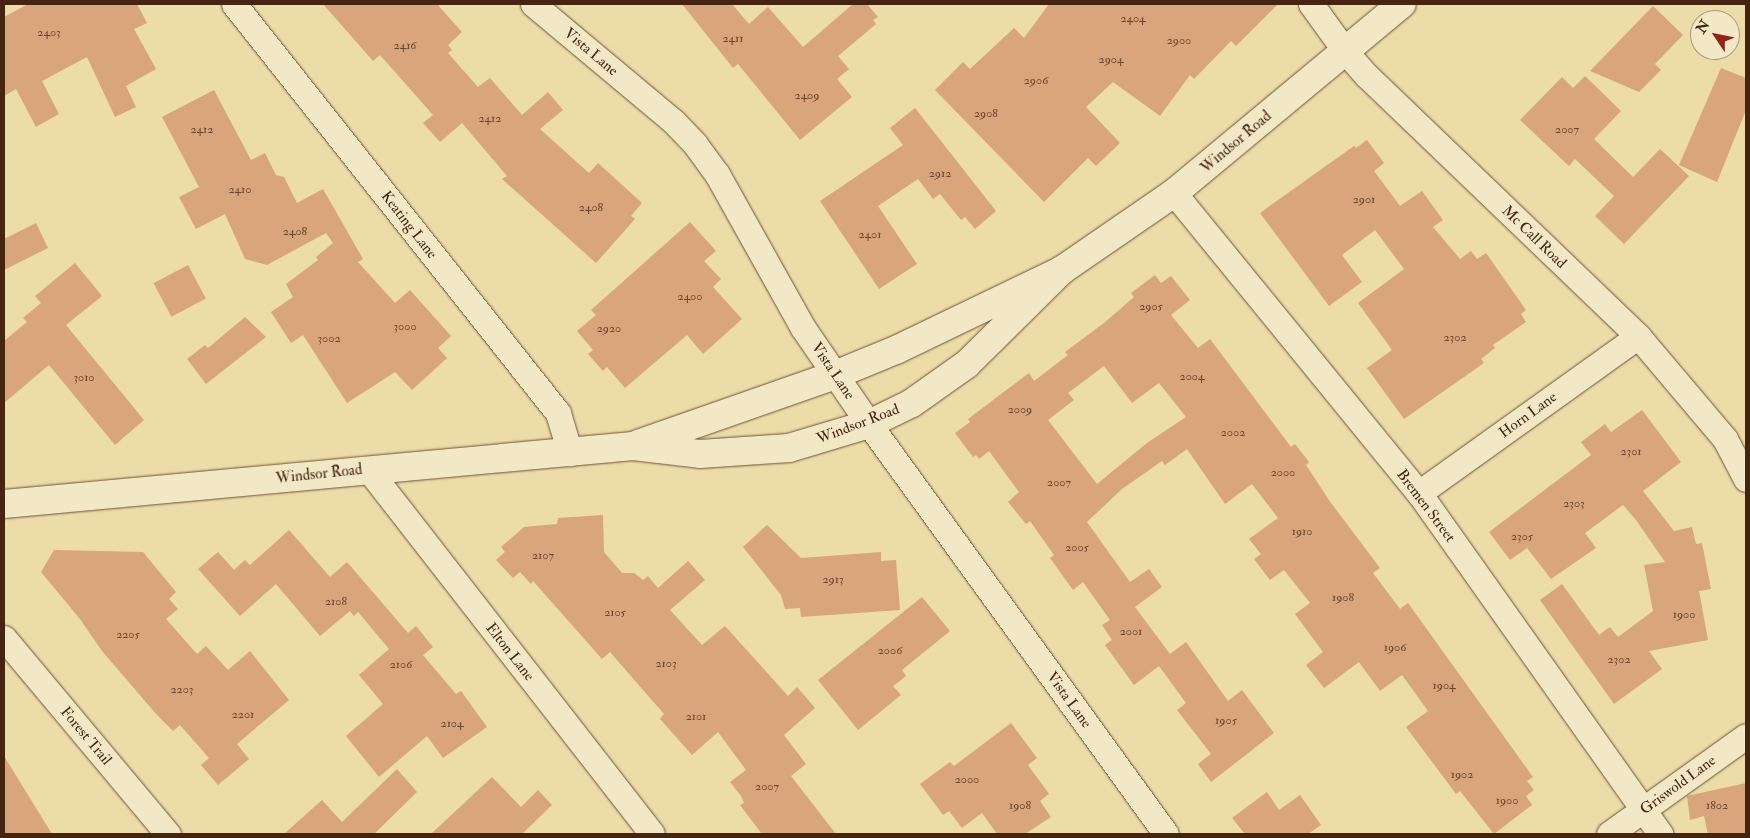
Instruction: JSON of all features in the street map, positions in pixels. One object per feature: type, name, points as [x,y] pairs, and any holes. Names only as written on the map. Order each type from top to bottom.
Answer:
[{"type":"street","name":"Keating Lane","points":[[234,4],[558,413],[570,453]]},
{"type":"street","name":"Vista Lane","points":[[533,4],[674,122],[695,144],[717,174],[803,328],[868,424],[1166,834]]},
{"type":"street","name":"Mc Call Road","points":[[1311,4],[1345,51],[1638,336],[1725,439],[1746,479]]},
{"type":"street","name":"Windsor Road","points":[[634,446],[835,375],[898,349],[1062,270],[1174,193],[1402,4]]},
{"type":"street","name":"Bremen Street","points":[[1174,193],[1418,493],[1660,834]]},
{"type":"street","name":"Windsor Road","points":[[4,504],[634,446],[700,454],[789,448],[868,424],[912,403],[967,364],[1062,270]]},
{"type":"street","name":"Horn Lane","points":[[1418,493],[1638,336]]},
{"type":"street","name":"Elton Lane","points":[[368,469],[652,834]]},
{"type":"street","name":"Forest Trail","points":[[4,638],[168,834]]},
{"type":"street","name":"Griswold Lane","points":[[1609,834],[1746,736]]},
{"type":"building","points":[[28,4],[137,4],[147,23],[134,29],[156,69],[126,86],[136,107],[115,117],[87,57],[42,81],[59,114],[36,127],[16,89],[4,96],[4,17]]},
{"type":"building","points":[[323,4],[437,4],[462,32],[448,45],[452,50],[448,53],[478,87],[490,78],[522,115],[548,92],[563,110],[540,129],[589,173],[598,163],[642,203],[631,216],[635,219],[596,263],[502,179],[507,176],[462,123],[440,142],[423,123],[433,115],[380,55],[373,61]]},
{"type":"building","points":[[682,4],[732,4],[749,24],[768,7],[803,47],[853,4],[867,4],[878,17],[873,20],[876,24],[838,56],[849,69],[837,79],[852,97],[800,140],[738,64],[733,68]]},
{"type":"building","points":[[1049,4],[1278,4],[1236,46],[1231,41],[1194,79],[1190,75],[1160,116],[1113,82],[1086,107],[1120,143],[1096,166],[1088,158],[1044,202],[935,90],[963,62],[970,69],[1014,28],[1024,38]]},
{"type":"building","points":[[1653,6],[1683,35],[1655,64],[1661,70],[1639,92],[1590,71]]},
{"type":"building","points":[[1721,68],[1746,78],[1746,110],[1717,182],[1679,165]]},
{"type":"building","points":[[1585,76],[1621,111],[1594,139],[1633,177],[1660,149],[1689,176],[1624,244],[1595,216],[1614,196],[1575,159],[1569,166],[1520,120],[1562,77],[1573,88]]},
{"type":"building","points":[[214,90],[251,160],[265,153],[276,175],[284,177],[297,203],[323,189],[363,259],[358,262],[395,303],[410,290],[451,336],[438,348],[447,358],[412,390],[395,372],[347,403],[303,335],[291,343],[271,312],[293,297],[286,284],[318,260],[316,257],[333,243],[326,233],[267,265],[245,259],[225,214],[196,229],[179,197],[199,187],[162,117]]},
{"type":"building","points":[[915,108],[996,211],[975,229],[965,217],[961,220],[940,194],[933,199],[918,179],[878,206],[917,264],[879,289],[820,201],[903,145],[890,128]]},
{"type":"building","points":[[1367,140],[1384,163],[1374,171],[1400,206],[1422,191],[1443,220],[1433,227],[1460,259],[1471,251],[1477,259],[1486,253],[1526,310],[1521,314],[1526,322],[1493,345],[1495,348],[1481,359],[1484,363],[1404,419],[1367,368],[1392,350],[1358,303],[1404,269],[1375,230],[1342,255],[1362,282],[1329,306],[1260,213],[1354,146],[1356,148]]},
{"type":"building","points":[[690,222],[716,251],[704,261],[721,279],[713,287],[742,319],[703,354],[687,335],[625,388],[607,367],[603,371],[588,354],[593,350],[577,331],[596,315],[591,310]]},
{"type":"building","points":[[36,223],[48,248],[4,270],[4,239]]},
{"type":"building","points":[[75,263],[102,296],[66,325],[144,420],[115,445],[49,365],[4,403],[4,341],[27,322],[23,318],[41,303],[35,296]]},
{"type":"building","points":[[188,265],[206,299],[171,317],[154,283]]},
{"type":"building","points":[[1155,275],[1161,283],[1171,276],[1190,300],[1171,315],[1198,348],[1210,339],[1291,447],[1295,444],[1309,462],[1306,465],[1331,503],[1380,568],[1373,573],[1400,609],[1408,603],[1533,777],[1527,781],[1534,790],[1526,796],[1532,805],[1494,834],[1460,791],[1456,794],[1406,727],[1428,711],[1402,675],[1380,691],[1359,662],[1324,688],[1306,665],[1323,652],[1295,614],[1310,603],[1284,570],[1270,580],[1254,559],[1261,554],[1249,539],[1278,518],[1252,484],[1225,504],[1187,449],[1165,465],[1162,461],[1122,489],[1087,522],[1130,582],[1149,569],[1162,587],[1135,607],[1170,654],[1186,642],[1228,701],[1242,690],[1274,733],[1211,782],[1198,764],[1211,754],[1177,710],[1186,703],[1159,666],[1134,685],[1105,645],[1112,640],[1102,625],[1110,620],[1083,582],[1073,590],[1050,558],[1054,555],[1030,521],[1026,524],[1008,502],[1019,492],[989,451],[979,459],[976,455],[973,457],[955,433],[970,422],[968,419],[1029,373],[1034,381],[1068,355],[1065,352],[1104,323],[1134,297],[1131,293]],"holes":[[[1104,366],[1132,403],[1159,383],[1186,417],[1147,443],[1097,484],[1048,420],[1074,400],[1068,393]]]},
{"type":"building","points":[[245,317],[266,337],[206,384],[187,359],[205,345],[208,348]]},
{"type":"building","points":[[1642,410],[1681,462],[1643,491],[1674,531],[1692,527],[1696,544],[1702,543],[1711,589],[1699,591],[1708,640],[1649,651],[1662,669],[1614,704],[1540,600],[1562,584],[1599,635],[1610,627],[1618,637],[1653,611],[1644,565],[1665,562],[1636,520],[1623,505],[1585,533],[1596,548],[1551,579],[1527,548],[1510,560],[1489,532],[1591,455],[1581,442],[1605,424],[1611,432]]},
{"type":"building","points":[[603,515],[604,552],[622,573],[634,573],[643,580],[648,576],[658,588],[688,561],[705,580],[670,610],[702,645],[725,626],[788,696],[797,687],[815,708],[784,735],[806,764],[791,776],[836,834],[762,834],[740,805],[744,803],[741,796],[730,782],[746,770],[718,732],[692,755],[660,719],[664,714],[610,652],[602,659],[533,581],[531,584],[520,572],[513,578],[496,560],[505,552],[501,547],[524,527],[557,524],[558,518]]},
{"type":"building","points":[[767,525],[801,558],[881,552],[881,561],[896,560],[900,610],[801,617],[800,608],[785,609],[781,595],[743,547]]},
{"type":"building","points":[[289,530],[330,577],[347,562],[408,633],[416,626],[433,647],[423,655],[456,694],[461,691],[487,727],[443,758],[427,736],[379,777],[346,736],[383,704],[359,675],[389,649],[358,612],[354,616],[350,611],[320,636],[276,584],[240,616],[198,569],[218,552],[234,570],[245,560],[250,565]]},
{"type":"building","points":[[54,550],[143,552],[176,592],[169,599],[178,609],[166,619],[197,654],[206,646],[228,670],[250,651],[289,700],[237,744],[249,759],[218,785],[201,765],[209,758],[180,725],[173,731],[157,715],[102,651],[80,619],[41,572]]},
{"type":"building","points":[[922,597],[950,631],[902,670],[906,676],[893,686],[901,695],[858,730],[818,680]]},
{"type":"building","points":[[1011,723],[1037,758],[1028,765],[1049,794],[1040,801],[1051,817],[1025,834],[997,834],[982,813],[962,828],[949,811],[943,815],[920,784],[950,762],[954,766]]},
{"type":"building","points":[[4,756],[52,834],[4,834]]},
{"type":"building","points":[[397,769],[417,792],[374,834],[284,834],[322,800],[342,822]]},
{"type":"building","points":[[492,777],[521,807],[538,790],[552,805],[522,834],[431,834]]},
{"type":"building","points":[[1746,783],[1746,834],[1708,834],[1704,816],[1690,820],[1687,796]]},
{"type":"building","points":[[1267,792],[1279,810],[1300,795],[1321,825],[1308,834],[1245,834],[1232,818]]}]
